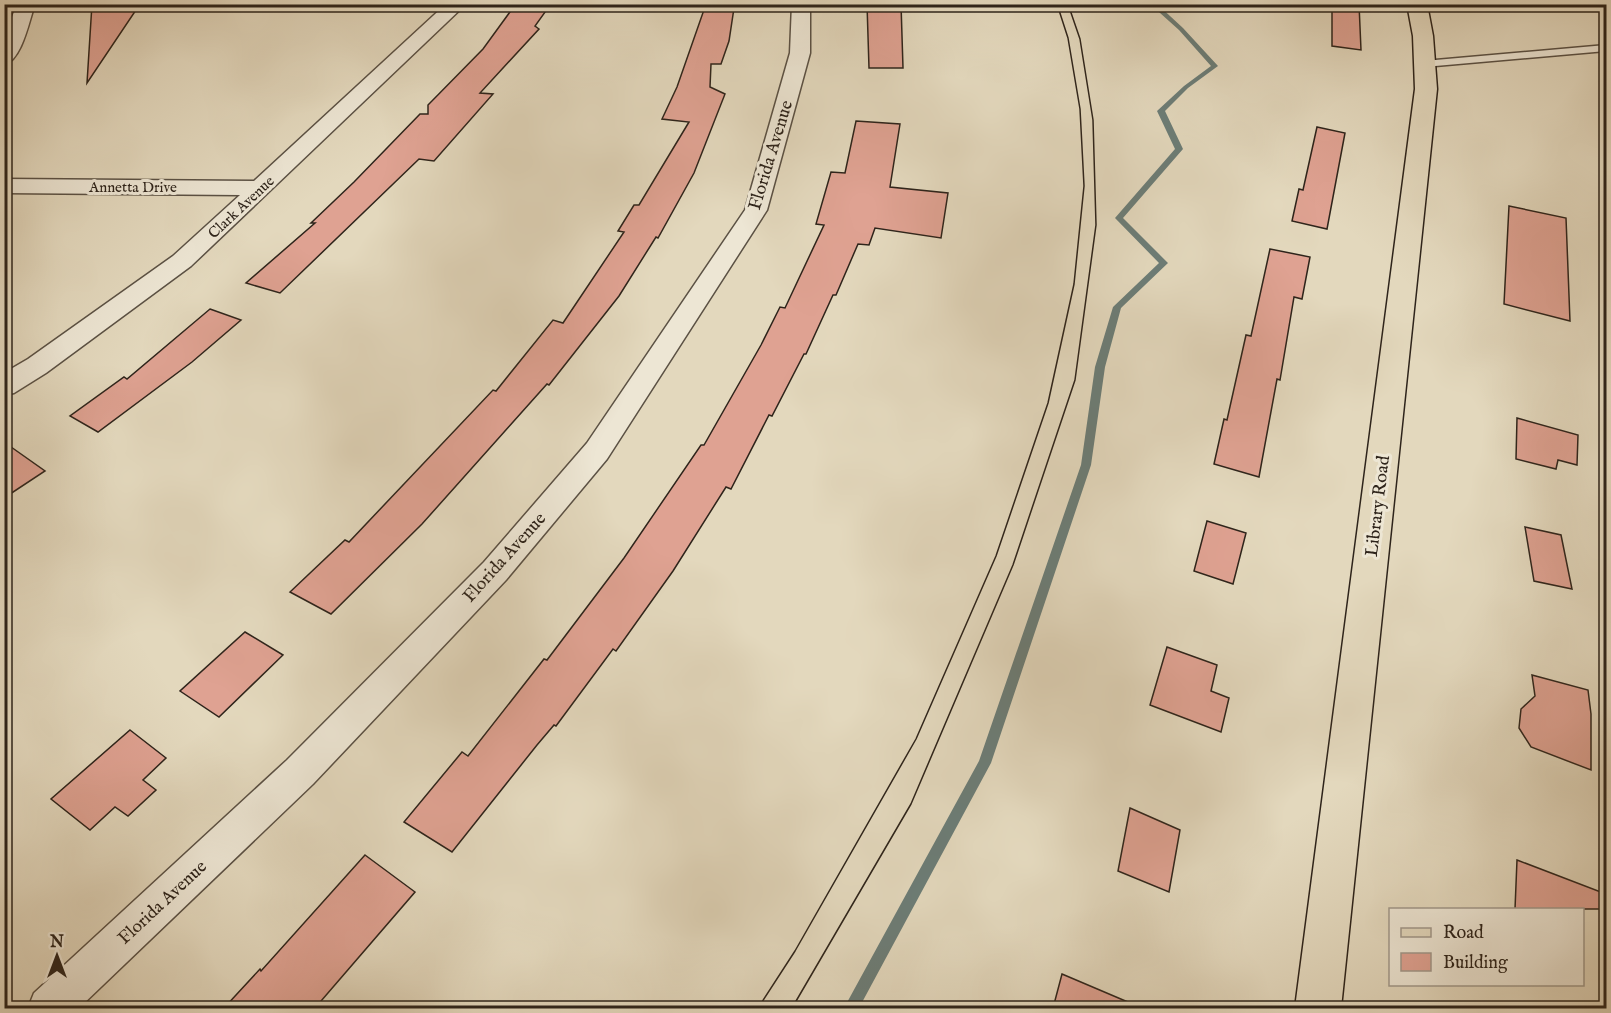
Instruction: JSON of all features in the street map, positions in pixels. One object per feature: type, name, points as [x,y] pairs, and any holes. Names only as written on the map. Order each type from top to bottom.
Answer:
[{"type":"main road","name":"Library Road","points":[[1318,1008],[1426,89],[1417,4]]},
{"type":"street","points":[[4,59],[8,55],[26,4]]},
{"type":"street","name":"Clark Avenue","points":[[4,386],[37,366],[182,261],[457,4]]},
{"type":"street","name":"Florida Avenue","points":[[49,1008],[300,772],[495,571],[597,451],[756,210],[800,53],[801,4]]},
{"type":"street","name":"Annetta Drive","points":[[4,186],[262,188]]},
{"type":"lane","points":[[1425,63],[1606,48]]},
{"type":"building","points":[[92,4],[140,4],[87,83]]},
{"type":"building","points":[[706,4],[714,5],[714,8],[734,8],[729,41],[721,64],[711,64],[710,87],[725,94],[694,173],[658,238],[656,237],[619,296],[549,385],[547,384],[422,524],[331,614],[290,592],[345,540],[349,542],[493,390],[496,391],[553,320],[563,323],[624,232],[618,231],[634,205],[639,205],[689,122],[662,119],[677,87]]},
{"type":"building","points":[[867,4],[901,4],[903,68],[869,68]]},
{"type":"building","points":[[1332,4],[1359,4],[1361,50],[1332,46]]},
{"type":"building","points":[[515,5],[548,8],[535,26],[539,29],[480,93],[493,94],[434,161],[419,159],[280,293],[246,283],[315,223],[311,223],[420,114],[428,114],[428,105],[483,49]]},
{"type":"building","points":[[856,121],[900,124],[890,187],[948,193],[941,238],[875,228],[869,245],[858,244],[836,295],[833,295],[806,354],[772,416],[769,415],[731,489],[726,487],[673,571],[616,651],[613,649],[556,726],[554,725],[537,745],[452,852],[404,822],[462,752],[468,756],[544,659],[547,660],[624,558],[701,445],[704,445],[780,307],[785,308],[824,225],[816,224],[831,172],[845,173]]},
{"type":"building","points":[[1317,127],[1345,133],[1327,229],[1292,221],[1299,189],[1303,190]]},
{"type":"building","points":[[1509,206],[1566,218],[1570,321],[1504,304]]},
{"type":"building","points":[[1270,249],[1310,257],[1302,299],[1294,297],[1280,380],[1277,379],[1259,477],[1214,464],[1224,419],[1227,420],[1246,335],[1251,336]]},
{"type":"building","points":[[210,309],[241,320],[192,362],[98,432],[70,416],[124,377],[127,379]]},
{"type":"building","points":[[1517,418],[1578,435],[1577,465],[1558,460],[1556,469],[1516,459]]},
{"type":"building","points":[[4,442],[45,471],[4,498]]},
{"type":"building","points":[[1207,521],[1246,533],[1233,584],[1194,571]]},
{"type":"building","points":[[1525,527],[1561,535],[1572,589],[1534,581]]},
{"type":"building","points":[[245,632],[283,655],[219,717],[180,691]]},
{"type":"building","points":[[1167,647],[1217,665],[1211,691],[1229,698],[1221,732],[1150,705]]},
{"type":"building","points":[[1532,675],[1588,690],[1591,714],[1591,770],[1531,747],[1519,728],[1521,709],[1535,696]]},
{"type":"building","points":[[130,730],[166,758],[143,780],[156,790],[128,816],[115,807],[90,830],[51,799]]},
{"type":"building","points":[[1130,808],[1180,830],[1169,892],[1118,871]]},
{"type":"building","points":[[365,855],[415,892],[315,1008],[224,1008],[260,969],[261,971]]},
{"type":"building","points":[[1517,860],[1606,894],[1606,909],[1515,908]]},
{"type":"building","points":[[1062,974],[1142,1008],[1053,1008]]},
{"type":"waterway","points":[[851,1008],[985,763],[1086,465],[1100,367],[1117,307],[1164,263],[1119,218],[1179,149],[1161,111],[1186,87],[1215,66],[1181,29],[1153,4]]},
{"type":"tram line","points":[[758,1008],[795,951],[916,739],[996,556],[1048,403],[1074,284],[1084,186],[1080,109],[1068,38],[1057,4]]},
{"type":"tram line","points":[[792,1008],[911,804],[1013,565],[1075,380],[1096,225],[1093,120],[1080,39],[1068,4]]}]
